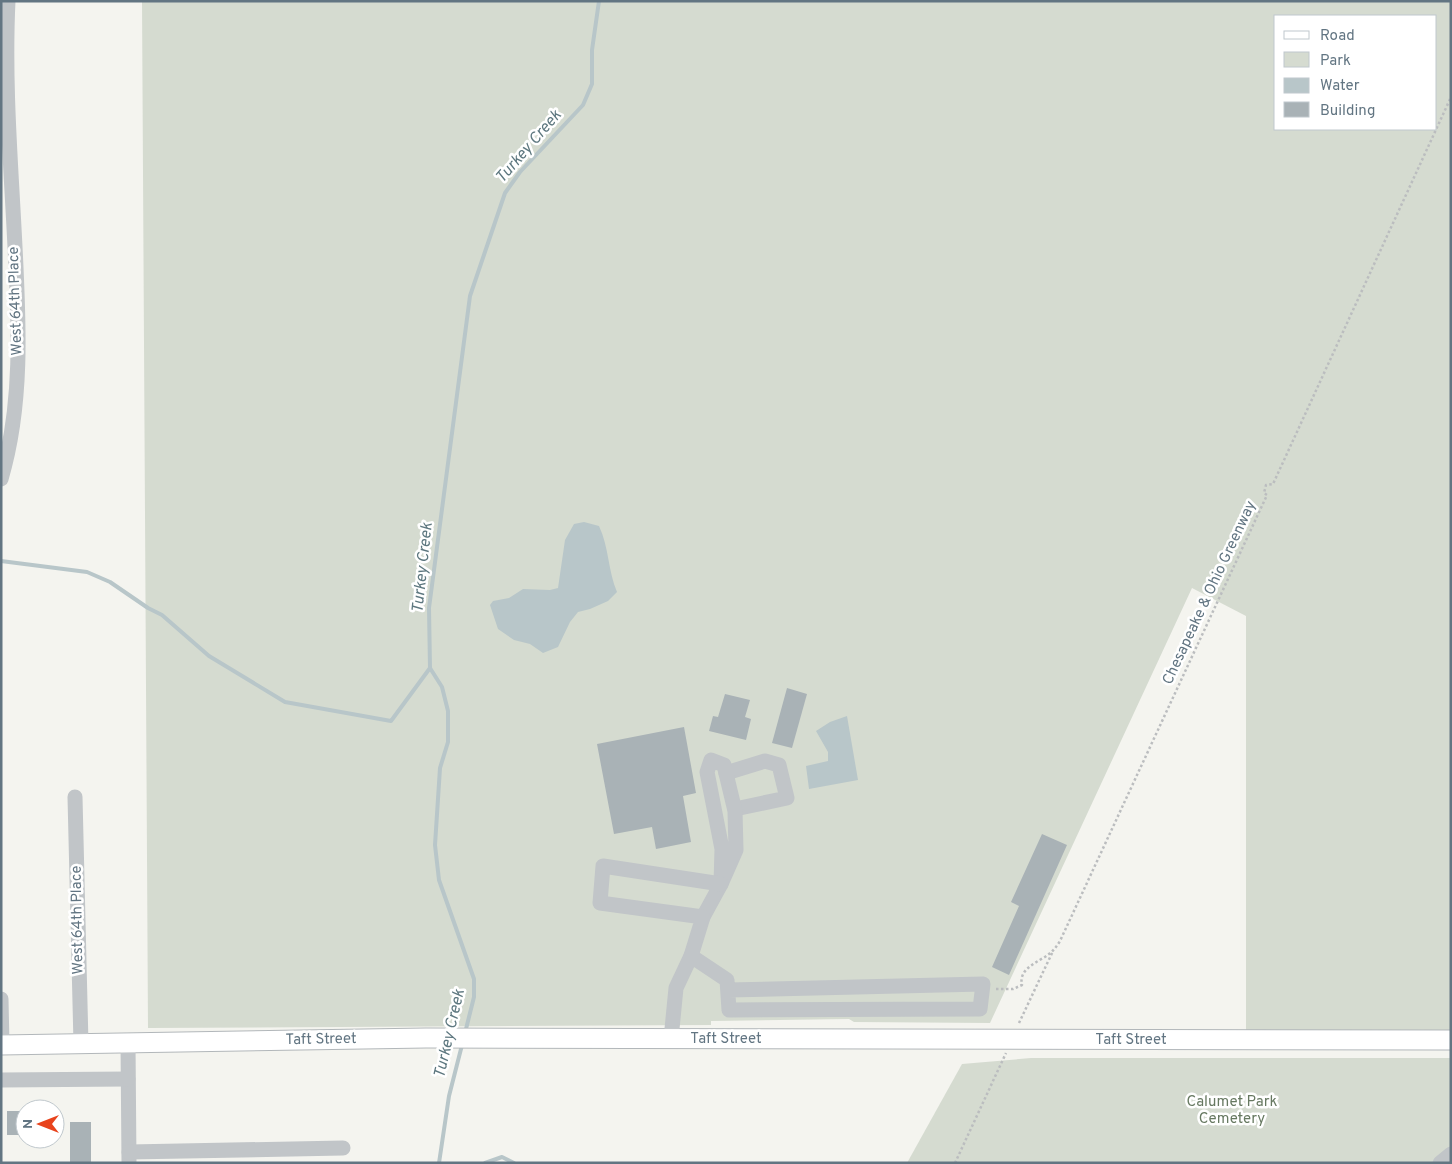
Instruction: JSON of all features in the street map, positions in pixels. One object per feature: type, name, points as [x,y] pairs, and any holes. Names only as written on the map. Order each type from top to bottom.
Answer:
[{"type":"main road","name":"Taft Street","points":[[2,1045],[426,1038],[1451,1040]]},
{"type":"street","name":"West 64th Place","points":[[1,480],[7,420],[18,359],[18,307],[6,150],[8,1]]},
{"type":"street","points":[[671,1039],[676,988],[691,956],[703,917],[721,884],[736,850],[735,809],[724,765],[711,760],[707,772],[722,849],[721,884]]},
{"type":"street","points":[[726,773],[765,761],[779,765],[786,798],[735,809]]},
{"type":"street","name":"West 64th Place","points":[[75,797],[81,1044]]},
{"type":"street","points":[[703,917],[600,903],[603,866],[721,884]]},
{"type":"street","points":[[691,956],[727,980],[729,1010],[980,1009],[983,984],[728,990]]},
{"type":"street","points":[[1,999],[2,1045]]},
{"type":"street","points":[[128,1043],[129,1157],[343,1148]]},
{"type":"street","points":[[1,1080],[128,1078]]},
{"type":"street","points":[[1440,1163],[1451,1154]]},
{"type":"path","name":"Chesapeake & Ohio Greenway","points":[[1437,128],[1451,98]]},
{"type":"path","name":"Chesapeake & Ohio Greenway","points":[[996,989],[1013,989],[1022,985],[1023,973],[1054,950],[1060,941],[1268,495],[1264,493],[1266,485],[1273,484],[1436,130]]},
{"type":"green space","points":[[142,1],[1451,1],[1451,1034],[1246,1035],[1246,616],[1192,588],[990,1023],[854,1022],[849,1019],[711,1021],[711,1025],[148,1028]]},
{"type":"green space","name":"Calumet Park Cemetery","points":[[1031,1058],[1451,1058],[1451,1163],[907,1163],[962,1064]]},
{"type":"water","points":[[584,522],[599,526],[605,542],[617,592],[608,601],[578,612],[570,622],[558,647],[543,653],[530,644],[514,640],[498,629],[490,605],[493,601],[509,598],[523,589],[550,590],[558,588],[565,540],[574,524]]},
{"type":"water","points":[[847,716],[858,780],[809,789],[806,766],[828,761],[828,752],[816,731],[830,722]]},
{"type":"building","points":[[787,688],[807,694],[792,748],[772,743]]},
{"type":"building","points":[[725,694],[750,700],[745,717],[751,719],[746,740],[709,731],[713,716],[718,717]]},
{"type":"building","points":[[684,727],[696,793],[683,796],[691,842],[656,849],[652,827],[614,834],[597,744]]},
{"type":"building","points":[[1042,834],[1067,845],[1009,975],[992,967],[1019,906],[1011,902]]},
{"type":"building","points":[[7,1111],[15,1111],[15,1135],[7,1135]]},
{"type":"building","points":[[70,1122],[91,1122],[91,1163],[70,1163]]},
{"type":"waterway","name":"Turkey Creek","points":[[465,1033],[474,997],[474,979],[439,880],[435,845],[440,768],[448,742],[448,711],[442,687],[430,668],[429,608],[470,296],[505,193],[520,172],[583,105],[592,84],[592,50],[599,1]]},
{"type":"waterway","points":[[1,561],[87,572],[110,582],[148,608],[162,615],[209,656],[285,702],[391,721],[430,668]]},
{"type":"waterway","name":"Turkey Creek","points":[[439,1163],[449,1096],[462,1045]]},
{"type":"waterway","name":"Turkey Creek","points":[[485,1163],[502,1157],[514,1163]]}]
